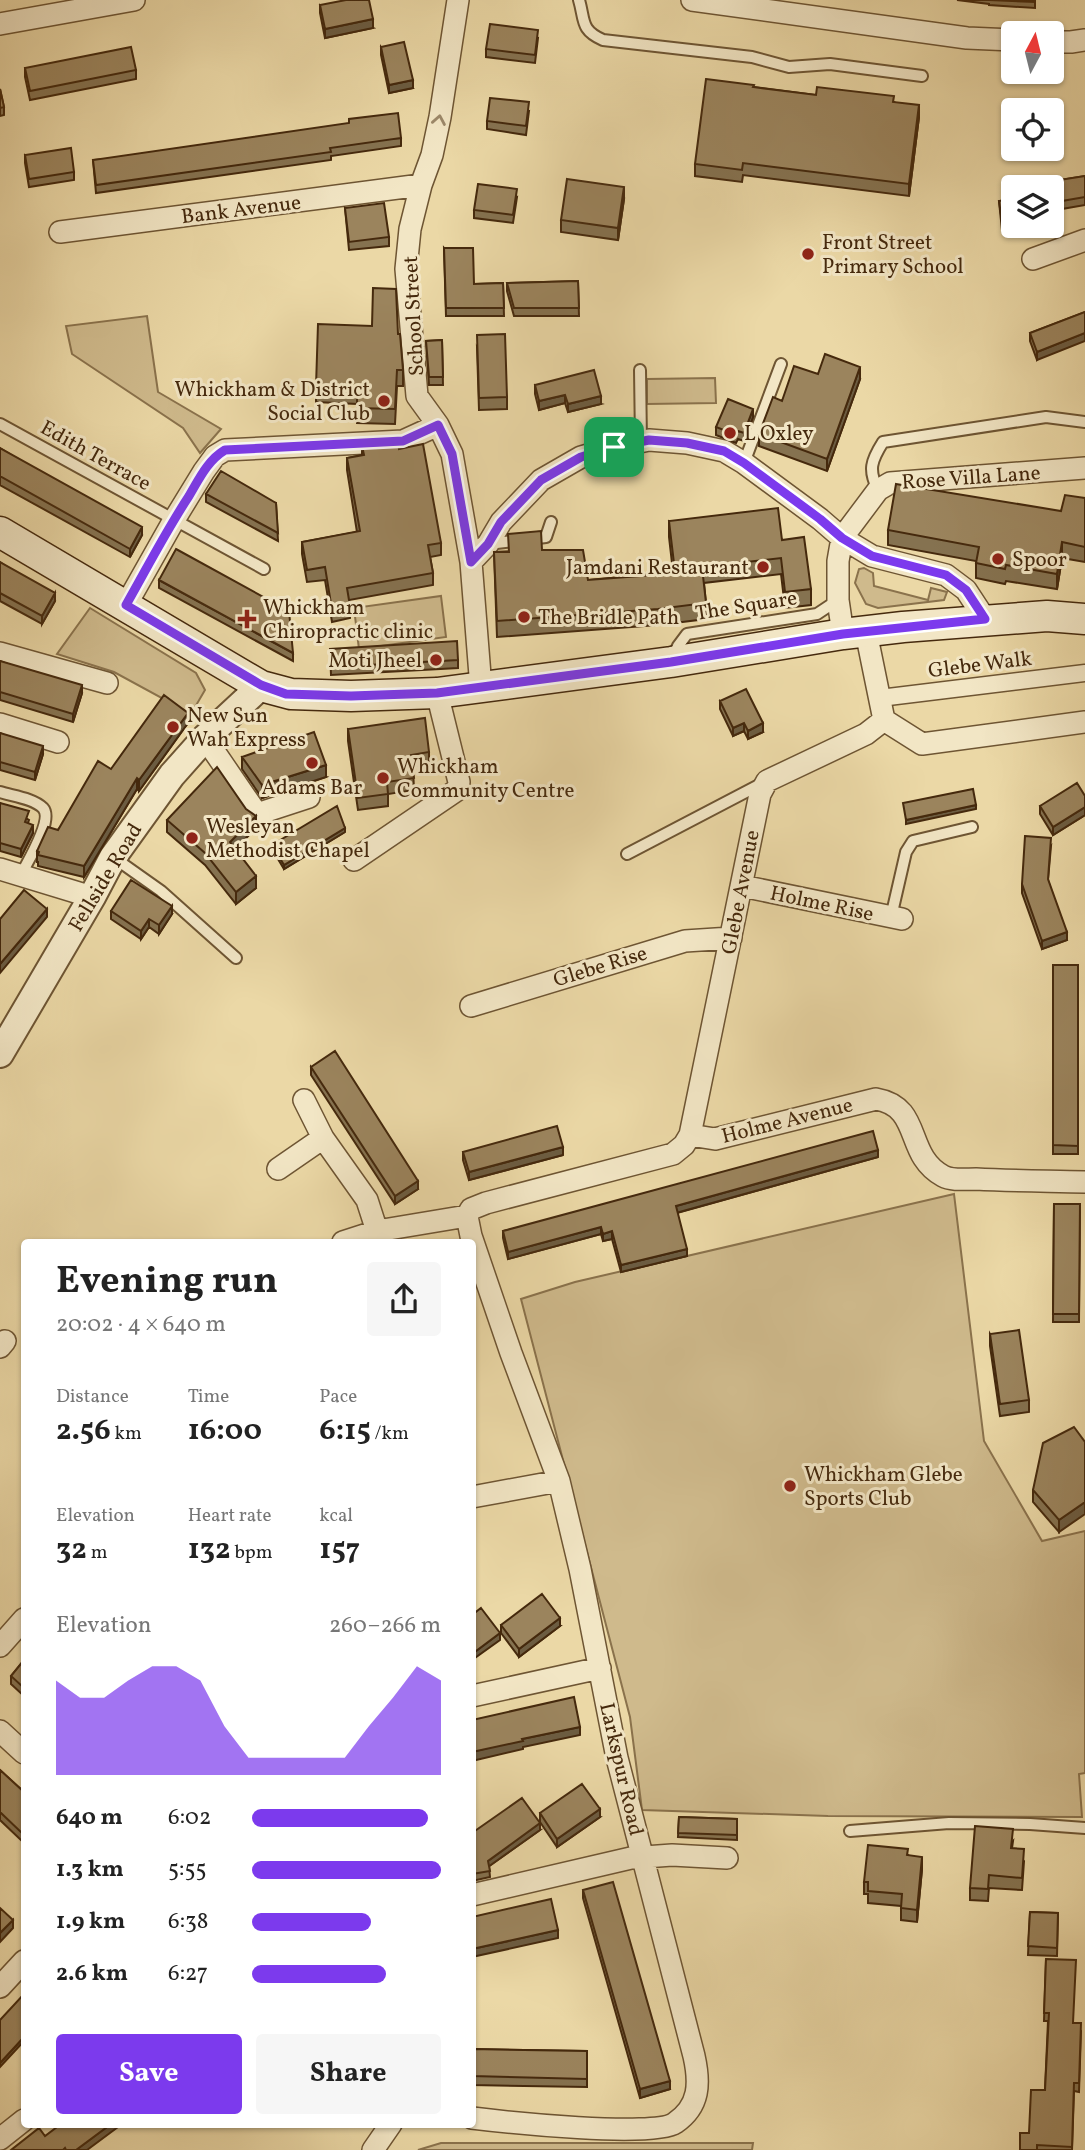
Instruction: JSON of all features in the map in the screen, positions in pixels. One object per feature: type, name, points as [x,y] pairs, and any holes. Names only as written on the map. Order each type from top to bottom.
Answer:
[{"type":"main road","points":[[0,532],[261,685],[286,694],[351,696],[437,693],[671,662],[855,633],[985,619],[1047,616],[1085,620]]},
{"type":"street","points":[[0,24],[134,0]]},
{"type":"street","name":"School Street","points":[[458,0],[440,117],[432,156],[421,185],[410,229],[406,269],[417,396],[438,425],[452,454],[471,562],[481,688]]},
{"type":"street","points":[[692,0],[967,38],[1001,39]]},
{"type":"street","points":[[1064,41],[1085,40]]},
{"type":"street","name":"Bank Avenue","points":[[60,232],[421,185]]},
{"type":"street","points":[[1033,259],[1085,240]]},
{"type":"street","points":[[126,605],[174,520],[215,456],[225,450],[403,441],[438,425]]},
{"type":"street","points":[[471,562],[488,544],[501,522],[541,480],[581,457],[649,440],[687,443],[724,451],[744,463],[842,538],[872,556],[946,575],[966,590],[985,619]]},
{"type":"street","name":"Rose Villa Lane","points":[[842,538],[878,490],[890,483],[1085,468]]},
{"type":"street","points":[[842,538],[838,561],[838,600],[855,633],[880,698],[884,720],[922,744],[1085,722]]},
{"type":"street","points":[[0,653],[107,683]]},
{"type":"street","name":"Glebe Walk","points":[[880,698],[1085,673]]},
{"type":"street","name":"Fellside Road","points":[[0,1054],[113,857],[172,775],[205,738],[261,685]]},
{"type":"street","points":[[354,860],[457,790],[459,782],[437,693]]},
{"type":"street","points":[[767,781],[866,734],[884,720]]},
{"type":"street","points":[[0,724],[58,742]]},
{"type":"street","points":[[205,738],[257,814],[309,797]]},
{"type":"street","name":"Glebe Avenue","points":[[690,1135],[760,794],[767,781]]},
{"type":"street","points":[[0,869],[92,897]]},
{"type":"street","name":"Holme Rise","points":[[742,886],[897,918]]},
{"type":"street","name":"Glebe Rise","points":[[471,1006],[685,941],[731,938]]},
{"type":"street","name":"Holme Avenue","points":[[352,1239],[377,1231],[467,1216],[471,1209],[486,1203],[673,1154],[684,1145],[690,1135],[715,1139],[876,1099],[889,1101],[899,1107],[908,1121],[918,1152],[927,1165],[946,1178],[1085,1182]]},
{"type":"street","points":[[304,1100],[323,1138],[367,1200],[377,1231]]},
{"type":"street","points":[[278,1169],[323,1138]]},
{"type":"street","name":"Larkspur Road","points":[[467,1216],[472,1239]]},
{"type":"street","name":"Larkspur Road","points":[[476,1250],[559,1481],[580,1569],[617,1758],[698,2073],[699,2087],[694,2101],[673,2125],[647,2130],[476,2118]]},
{"type":"street","points":[[476,1496],[559,1481]]},
{"type":"street","points":[[0,1646],[21,1622]]},
{"type":"street","points":[[476,1695],[600,1668]]},
{"type":"street","points":[[0,1731],[21,1750]]},
{"type":"street","points":[[476,1894],[642,1857],[672,1855],[727,1858]]},
{"type":"street","points":[[0,1987],[21,1964]]},
{"type":"street","points":[[0,2138],[21,2122]]},
{"type":"street","points":[[373,2150],[388,2128]]},
{"type":"lane","points":[[579,0],[586,28],[603,40],[752,57],[789,67],[830,64],[922,76]]},
{"type":"lane","points":[[744,463],[781,364]]},
{"type":"lane","points":[[640,370],[641,442]]},
{"type":"lane","points":[[878,490],[871,476],[873,457],[883,442],[1046,417],[1085,422]]},
{"type":"lane","name":"Edith Terrace","points":[[0,424],[264,569]]},
{"type":"lane","points":[[488,544],[546,537],[551,522]]},
{"type":"lane","name":"The Square","points":[[671,662],[687,634],[817,614],[838,600]]},
{"type":"lane","points":[[628,855],[767,781]]},
{"type":"lane","points":[[0,792],[33,802],[43,808],[47,815],[21,875]]},
{"type":"lane","points":[[897,918],[906,852],[913,841],[972,827]]},
{"type":"lane","points":[[113,857],[161,891],[236,958]]},
{"type":"lane","points":[[850,1832],[949,1823],[1085,1828]]},
{"type":"shaded area","points":[[147,316],[158,392],[221,429],[200,453],[183,428],[72,354],[66,326]]},
{"type":"shaded area","points":[[715,378],[716,403],[647,404],[647,379]]},
{"type":"shaded area","points":[[864,568],[873,573],[874,586],[928,600],[931,588],[947,592],[944,600],[878,608],[866,604],[855,583],[859,569]]},
{"type":"shaded area","points":[[441,596],[446,637],[359,649],[354,608]]},
{"type":"shaded area","points":[[90,608],[196,673],[205,690],[191,714],[114,672],[57,654]]},
{"type":"shaded area","name":"Whickham Glebe Sports Club","points":[[954,1194],[984,1441],[1042,1541],[1085,1531],[1085,1773],[1079,1774],[1082,1817],[828,1816],[642,1810],[630,1717],[521,1299],[575,1282]]},
{"type":"shaded area","points":[[441,2143],[753,2143],[752,2150],[418,2150]]},
{"type":"building","points":[[346,0],[369,0],[373,19],[325,29],[320,5]]},
{"type":"building","points":[[989,0],[1035,0],[1035,2]]},
{"type":"building","points":[[490,24],[538,30],[535,55],[486,49]]},
{"type":"building","points":[[404,42],[413,80],[389,85],[381,47]]},
{"type":"building","points":[[131,47],[136,70],[30,91],[25,68]]},
{"type":"building","points":[[706,79],[816,95],[817,87],[894,96],[893,102],[919,105],[909,184],[743,163],[742,170],[695,164]]},
{"type":"building","points":[[0,89],[4,107],[0,108]]},
{"type":"building","points":[[490,98],[529,102],[526,126],[487,121]]},
{"type":"building","points":[[398,113],[401,138],[330,148],[331,152],[96,185],[93,160],[349,123],[349,119]]},
{"type":"building","points":[[71,148],[74,172],[29,179],[25,155]]},
{"type":"building","points":[[1085,176],[1085,197],[1064,201],[1064,179]]},
{"type":"building","points":[[567,179],[624,187],[618,228],[561,220]]},
{"type":"building","points":[[478,184],[517,189],[513,215],[474,210]]},
{"type":"building","points":[[384,203],[389,237],[349,242],[345,208]]},
{"type":"building","points":[[444,248],[473,248],[474,284],[503,283],[504,308],[446,308]]},
{"type":"building","points":[[578,281],[579,308],[514,308],[507,283]]},
{"type":"building","points":[[373,288],[396,289],[403,370],[397,370],[395,409],[357,408],[357,388],[316,386],[318,324],[372,326]]},
{"type":"building","points":[[1085,312],[1085,333],[1037,352],[1030,333]]},
{"type":"building","points":[[505,334],[507,397],[479,398],[477,335]]},
{"type":"building","points":[[442,340],[443,377],[429,377],[426,341]]},
{"type":"building","points":[[825,354],[860,367],[827,459],[759,434],[773,397],[782,401],[794,366],[818,374]]},
{"type":"building","points":[[594,370],[601,396],[568,404],[565,395],[539,401],[535,385]]},
{"type":"building","points":[[728,399],[753,409],[744,433],[738,431],[736,435],[716,427]]},
{"type":"building","points":[[398,442],[399,449],[423,444],[441,543],[428,545],[433,573],[347,588],[350,606],[332,610],[325,567],[307,570],[302,542],[360,531],[347,458],[364,455],[362,446]]},
{"type":"building","points":[[0,448],[142,527],[130,549],[0,476]]},
{"type":"building","points":[[221,471],[276,503],[278,533],[206,494]]},
{"type":"building","points":[[896,484],[1061,511],[1065,495],[1085,498],[1085,547],[1062,542],[1057,574],[976,563],[979,547],[888,530]]},
{"type":"building","points":[[778,508],[782,540],[804,537],[811,589],[785,592],[781,558],[702,567],[706,603],[497,621],[494,552],[509,552],[508,534],[541,531],[542,550],[583,550],[588,580],[654,575],[675,572],[669,521]]},
{"type":"building","points":[[176,549],[289,611],[293,653],[159,580]]},
{"type":"building","points":[[0,562],[55,593],[42,616],[0,593]]},
{"type":"building","points":[[457,641],[458,660],[331,667],[330,649]]},
{"type":"building","points":[[0,661],[82,685],[73,714],[0,692]]},
{"type":"building","points":[[746,689],[763,723],[748,731],[744,723],[733,728],[720,701]]},
{"type":"building","points":[[164,695],[188,713],[139,780],[137,778],[84,866],[38,855],[37,851],[48,827],[58,830],[98,761],[111,769]]},
{"type":"building","name":"Whickham Community Centre","points":[[425,718],[429,752],[411,755],[414,778],[387,782],[388,794],[358,798],[348,729]]},
{"type":"building","points":[[314,732],[326,765],[262,785],[242,757]]},
{"type":"building","points":[[0,733],[43,746],[35,772],[0,762]]},
{"type":"building","points":[[217,767],[246,809],[256,816],[230,842],[256,876],[236,892],[205,853],[167,820]]},
{"type":"building","points":[[1077,783],[1085,796],[1085,807],[1053,827],[1040,806]]},
{"type":"building","points":[[973,789],[976,805],[906,820],[903,803]]},
{"type":"building","points":[[0,803],[29,811],[25,822],[33,825],[21,849],[0,843]]},
{"type":"building","points":[[337,806],[345,828],[284,865],[272,845]]},
{"type":"building","points":[[1025,836],[1051,838],[1048,879],[1067,932],[1042,941],[1022,884]]},
{"type":"building","points":[[131,880],[172,906],[159,925],[149,919],[141,931],[111,911]]},
{"type":"building","points":[[24,890],[47,909],[0,964],[0,919]]},
{"type":"building","points":[[1053,965],[1078,965],[1078,1146],[1053,1145]]},
{"type":"building","points":[[335,1051],[418,1181],[395,1196],[311,1067]]},
{"type":"building","points":[[557,1126],[563,1147],[469,1172],[463,1152]]},
{"type":"building","points":[[873,1131],[878,1150],[676,1206],[687,1249],[621,1265],[612,1231],[603,1234],[601,1227],[508,1252],[503,1231]]},
{"type":"building","points":[[1054,1204],[1080,1204],[1079,1314],[1053,1314]]},
{"type":"building","points":[[1019,1330],[1029,1400],[1000,1404],[990,1334]]},
{"type":"building","points":[[1074,1427],[1085,1442],[1085,1502],[1059,1520],[1033,1490],[1043,1443]]},
{"type":"building","points":[[542,1594],[560,1618],[519,1649],[501,1625]]},
{"type":"building","points":[[481,1608],[500,1633],[476,1651],[476,1612]]},
{"type":"building","points":[[21,1664],[21,1685],[11,1676]]},
{"type":"building","points":[[574,1697],[580,1727],[476,1751],[476,1719]]},
{"type":"building","points":[[0,1770],[21,1789],[21,1832],[0,1812]]},
{"type":"building","points":[[582,1784],[600,1809],[557,1839],[540,1813]]},
{"type":"building","points":[[522,1798],[540,1823],[488,1861],[490,1871],[476,1873],[476,1830]]},
{"type":"building","points":[[679,1817],[737,1819],[737,1835],[678,1833]]},
{"type":"building","points":[[975,1826],[1013,1829],[1011,1848],[1024,1849],[1022,1878],[989,1875],[988,1889],[970,1888]]},
{"type":"building","points":[[868,1845],[908,1849],[907,1855],[922,1857],[917,1910],[901,1908],[902,1894],[868,1891],[868,1882],[864,1882]]},
{"type":"building","points":[[613,1882],[670,2081],[640,2089],[583,1890]]},
{"type":"building","points":[[551,1899],[558,1930],[476,1948],[476,1916]]},
{"type":"building","points":[[0,1908],[13,1920],[0,1933]]},
{"type":"building","points":[[1030,1912],[1058,1913],[1057,1948],[1028,1946]]},
{"type":"building","points":[[1046,1959],[1076,1960],[1073,2023],[1081,2023],[1079,2083],[1074,2083],[1072,2147],[1037,2145],[1037,2150],[1020,2150],[1020,2133],[1029,2133],[1031,2090],[1045,2090],[1049,2013],[1044,2013]]},
{"type":"building","points":[[21,1997],[21,2040],[0,2063],[0,2020]]},
{"type":"building","points":[[476,2049],[587,2051],[587,2079],[476,2076]]},
{"type":"building","points":[[39,2128],[45,2136],[56,2128],[106,2128],[76,2150],[11,2150]]},
{"type":"place","name":"Front Street Primary School","points":[[808,254]]},
{"type":"place","name":"Whickham & District Social Club","points":[[384,401]]},
{"type":"place","name":"L Oxley","points":[[730,433]]},
{"type":"place","name":"Spoor","points":[[998,559]]},
{"type":"place","name":"Jamdani Restaurant","points":[[763,567]]},
{"type":"place","name":"The Bridle Path","points":[[524,617]]},
{"type":"place","name":"Whickham Chiropractic clinic","points":[[247,619]]},
{"type":"place","name":"Moti Jheel","points":[[436,660]]},
{"type":"place","name":"New Sun Wah Express","points":[[173,727]]},
{"type":"place","name":"Adams Bar","points":[[312,763]]},
{"type":"place","name":"Whickham Community Centre","points":[[383,778]]},
{"type":"place","name":"Wesleyan Methodist Chapel","points":[[192,838]]},
{"type":"place","name":"Whickham Glebe Sports Club","points":[[790,1486]]},
{"type":"route","points":[[438,425],[452,454],[471,562],[488,544],[501,522],[541,480],[581,457],[614,447],[649,440],[687,443],[724,451],[820,519],[842,538],[872,556],[946,575],[966,590],[985,619],[843,634],[671,662],[437,693],[351,696],[286,694],[261,685],[126,605],[204,471],[215,456],[225,450],[403,441],[438,425]]}]
